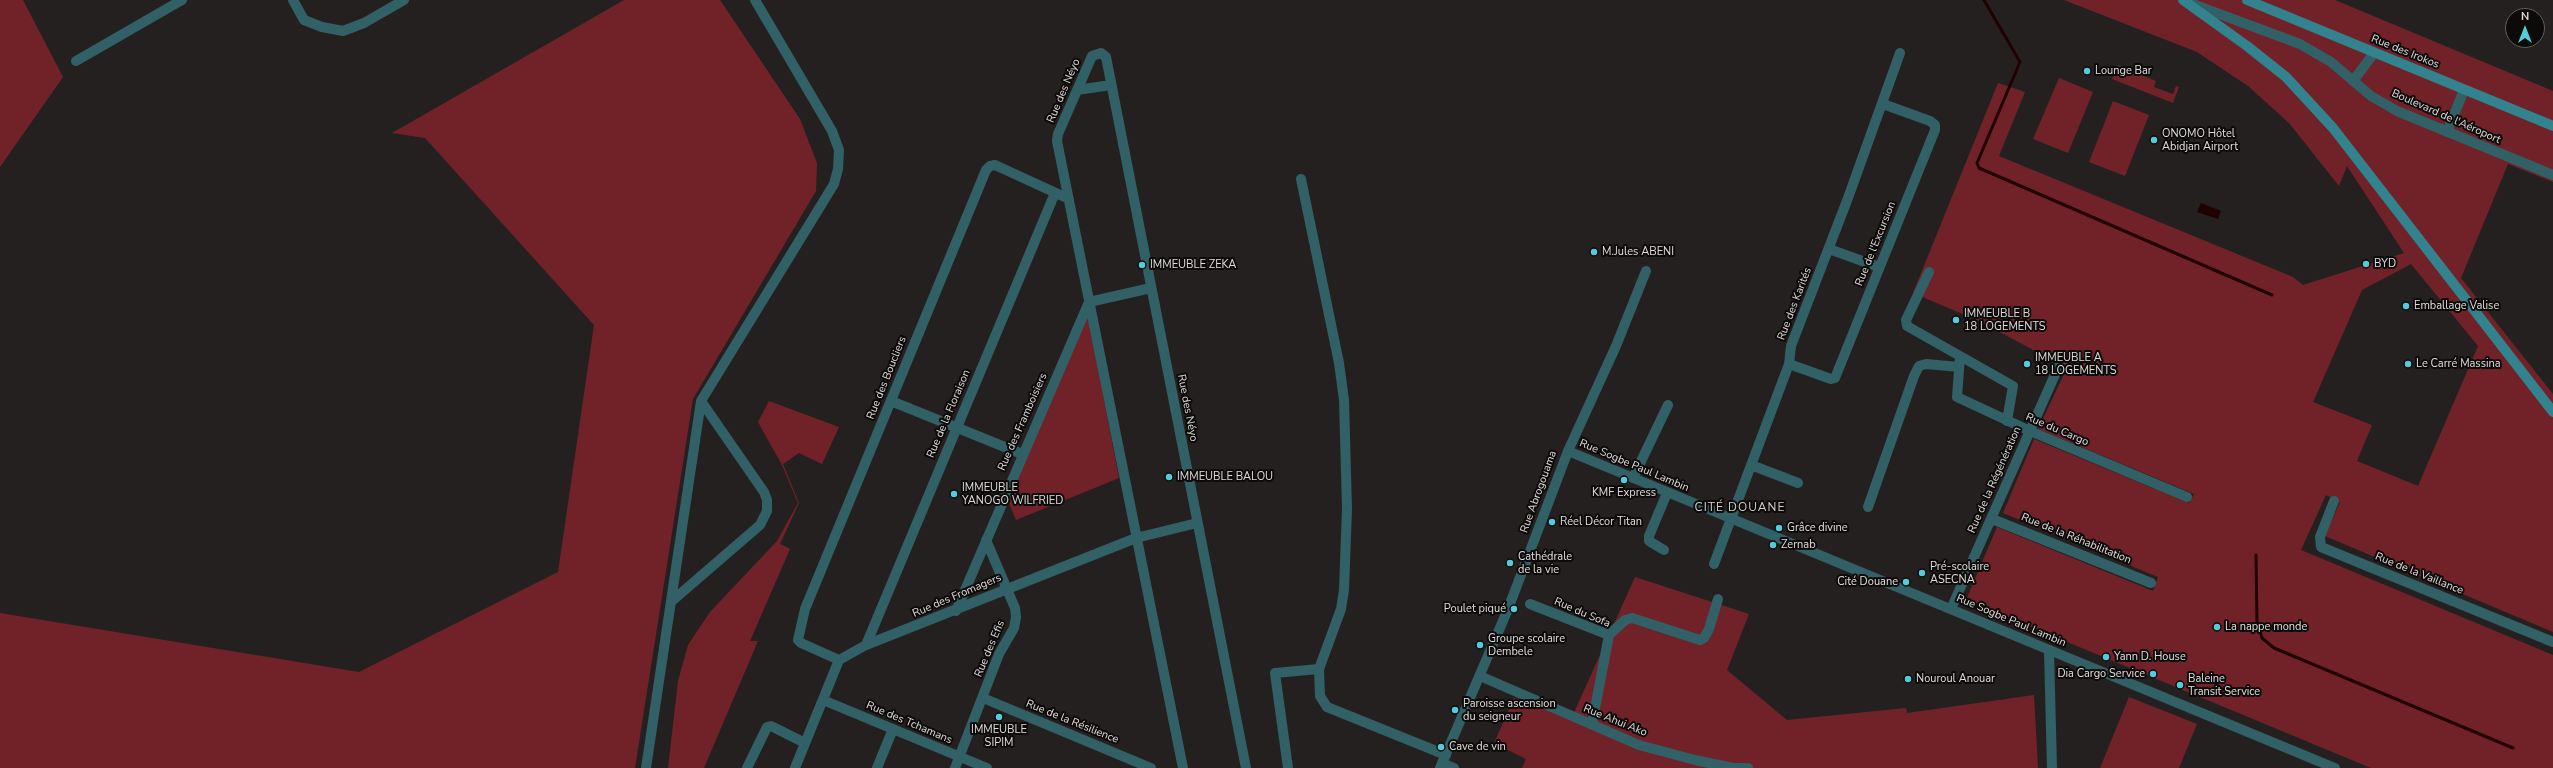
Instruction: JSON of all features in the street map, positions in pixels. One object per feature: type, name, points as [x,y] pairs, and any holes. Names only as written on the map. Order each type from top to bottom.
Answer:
[{"type":"main road","points":[[2183,0],[2286,77],[2333,128],[2553,412]]},
{"type":"main road","name":"Rue des Irokos","points":[[2248,0],[2553,126]]},
{"type":"street","points":[[76,61],[182,0]]},
{"type":"street","points":[[293,0],[304,20],[322,27],[343,31],[364,23],[404,0]]},
{"type":"street","points":[[646,768],[702,401],[834,184],[838,169],[839,150],[832,131],[755,0]]},
{"type":"street","name":"Boulevard de l'Aéroport","points":[[2183,0],[2300,44],[2331,62],[2372,96],[2397,111],[2553,175]]},
{"type":"street","name":"Rue des Néyo","points":[[1183,768],[1057,141],[1092,56],[1101,52],[1106,57],[1246,768]]},
{"type":"street","name":"Rue des Karités","points":[[1714,564],[1732,520],[1789,364],[1791,346],[1883,104],[1900,53]]},
{"type":"street","points":[[2353,81],[2374,53]]},
{"type":"street","points":[[1077,90],[1111,85]]},
{"type":"street","points":[[2447,132],[2464,90]]},
{"type":"street","name":"Rue de l'Excursion","points":[[1789,364],[1831,379],[1835,378],[1935,130],[1935,125],[1930,121],[1883,104]]},
{"type":"street","name":"Rue des Boucliers","points":[[839,660],[800,643],[798,634],[805,609],[986,170],[990,166],[995,165],[1069,199]]},
{"type":"street","points":[[1301,180],[1339,363],[1344,400],[1347,509],[1344,596],[1319,669],[1320,696],[1328,706],[1454,768]]},
{"type":"street","name":"Rue de la Floraison","points":[[866,645],[1055,193]]},
{"type":"street","points":[[1829,249],[1879,267]]},
{"type":"street","name":"Rue Abrogouama","points":[[1443,762],[1480,676],[1568,451],[1616,346],[1646,271]]},
{"type":"street","points":[[1929,272],[1906,320],[1907,326],[1960,362],[2013,386],[2007,421]]},
{"type":"street","points":[[1089,302],[1151,288]]},
{"type":"street","name":"Rue des Framboisiers","points":[[956,611],[1022,454],[1089,302]]},
{"type":"street","name":"Rue de la Régénération","points":[[1951,609],[2061,361]]},
{"type":"street","points":[[1868,507],[1914,376],[1920,366],[1926,364],[1960,362]]},
{"type":"street","name":"Rue du Cargo","points":[[1960,362],[1957,397],[2007,421],[2187,497]]},
{"type":"street","points":[[672,601],[760,525],[767,511],[767,500],[764,492],[702,401]]},
{"type":"street","points":[[891,402],[1022,454]]},
{"type":"street","points":[[1633,478],[1668,405]]},
{"type":"street","name":"Rue Sogbe Paul Lambin","points":[[1568,451],[2335,768]]},
{"type":"street","points":[[1751,465],[1798,483]]},
{"type":"street","points":[[1664,550],[1649,541],[1648,536],[1668,493]]},
{"type":"street","name":"Rue de la Vaillance","points":[[2334,501],[2320,537],[2321,547],[2553,642]]},
{"type":"street","name":"Rue de la Réhabilitation","points":[[1992,519],[2151,582]]},
{"type":"street","name":"Rue des Fromagers","points":[[839,660],[866,645],[956,611],[1007,588],[1136,538],[1197,523]]},
{"type":"street","name":"Rue des Efis","points":[[954,768],[983,698],[999,654],[1014,628],[1015,608],[986,540]]},
{"type":"street","points":[[1609,635],[1626,620],[1632,618],[1700,640],[1704,638],[1709,629],[1718,599]]},
{"type":"street","name":"Rue du Sofa","points":[[1530,604],[1609,635],[1592,724]]},
{"type":"street","points":[[2049,650],[2052,768]]},
{"type":"street","points":[[794,768],[839,660]]},
{"type":"street","points":[[1288,768],[1275,673],[1319,669]]},
{"type":"street","name":"Rue Ahui Ako","points":[[1480,676],[1639,745],[1695,760],[1733,768],[1748,768]]},
{"type":"street","name":"Rue de la Résilience","points":[[983,698],[1151,768]]},
{"type":"street","name":"Rue des Tchamans","points":[[823,700],[987,768]]},
{"type":"street","points":[[747,768],[767,727],[805,743]]},
{"type":"street","points":[[876,768],[893,729]]},
{"type":"shaded area","points":[[0,0],[23,0],[63,77],[0,167]]},
{"type":"shaded area","points":[[624,0],[720,0],[800,119],[817,163],[816,191],[693,399],[635,768],[0,768],[0,613],[359,672],[558,572],[594,325],[425,138],[392,133]]},
{"type":"shaded area","points":[[2064,0],[2335,0],[2553,91],[2553,182],[2508,164],[2461,278],[2553,394],[2553,632],[2325,536],[2340,502],[2326,495],[2301,550],[2553,655],[2553,768],[2371,768],[1966,600],[1997,527],[2153,591],[2158,577],[2003,513],[2034,439],[2189,503],[2194,494],[2038,429],[2067,368],[1979,321],[1913,293],[1998,83],[2025,92],[1999,156],[2293,277],[2303,285],[2404,253],[2347,166],[2339,186],[2289,123],[2248,86],[2197,52]],"holes":[[[2411,264],[2478,346],[2418,486],[2357,461],[2372,425],[2313,402],[2362,290]]]},
{"type":"shaded area","points":[[2118,65],[2156,81],[2154,87],[2173,94],[2176,86],[2179,87],[2173,103],[2112,79]]},
{"type":"shaded area","points":[[2059,78],[2093,92],[2068,153],[2033,139]]},
{"type":"shaded area","points":[[2113,101],[2149,115],[2125,176],[2089,162]]},
{"type":"shaded area","points":[[2201,203],[2221,211],[2218,219],[2197,212]]},
{"type":"shaded area","points":[[1087,312],[1119,478],[1016,520],[1008,501]]},
{"type":"shaded area","points":[[769,401],[839,427],[822,464],[799,453],[783,464],[799,503],[780,544],[790,549],[750,641],[758,641],[704,768],[668,768],[678,681],[688,645],[710,612],[777,541],[798,503],[782,465],[758,422]]},
{"type":"shaded area","points":[[1635,577],[1749,614],[1727,670],[1787,720],[1906,708],[1907,713],[2034,695],[2038,768],[1522,768],[1526,759],[1494,743],[1514,698],[1572,717]]},
{"type":"shaded area","points":[[2129,697],[2197,724],[2179,768],[2100,768]]},
{"type":"waterway","points":[[1984,0],[2020,62],[1977,163],[1979,168],[2272,295]]},
{"type":"waterway","points":[[2256,555],[2257,623],[2262,638],[2274,648],[2513,748]]},
{"type":"place","name":"Lounge Bar","points":[[2087,71]]},
{"type":"place","name":"ONOMO Hôtel Abidjan Airport","points":[[2154,140]]},
{"type":"place","name":"M.Jules ABENI","points":[[1594,252]]},
{"type":"place","name":"BYD","points":[[2366,264]]},
{"type":"place","name":"IMMEUBLE ZEKA","points":[[1142,265]]},
{"type":"place","name":"Emballage Valise","points":[[2406,306]]},
{"type":"place","name":"IMMEUBLE B 18 LOGEMENTS","points":[[1956,320]]},
{"type":"place","name":"IMMEUBLE A 18 LOGEMENTS","points":[[2027,364]]},
{"type":"place","name":"Le Carré Massina","points":[[2408,364]]},
{"type":"place","name":"IMMEUBLE BALOU","points":[[1169,477]]},
{"type":"place","name":"KMF Express","points":[[1624,480]]},
{"type":"place","name":"IMMEUBLE YANOGO WILFRIED","points":[[954,494]]},
{"type":"place","name":"Réel Décor Titan","points":[[1552,522]]},
{"type":"place","name":"Grâce divine","points":[[1779,528]]},
{"type":"place","name":"Zernab","points":[[1773,545]]},
{"type":"place","name":"Cathédrale de la vie","points":[[1510,563]]},
{"type":"place","name":"Pré-scolaire ASECNA","points":[[1922,573]]},
{"type":"place","name":"Cité Douane","points":[[1906,582]]},
{"type":"place","name":"Poulet piqué","points":[[1514,609]]},
{"type":"place","name":"La nappe monde","points":[[2217,627]]},
{"type":"place","name":"Groupe scolaire Dembele","points":[[1480,645]]},
{"type":"place","name":"Yann D. House","points":[[2106,657]]},
{"type":"place","name":"Dia Cargo Service","points":[[2153,674]]},
{"type":"place","name":"Nouroul Anouar","points":[[1908,679]]},
{"type":"place","name":"Baleine Transit Service","points":[[2180,685]]},
{"type":"place","name":"Paroisse ascension du seigneur","points":[[1455,710]]},
{"type":"place","name":"IMMEUBLE SIPIM","points":[[999,717]]},
{"type":"place","name":"Cave de vin","points":[[1441,747]]},
{"type":"district","name":"CITÉ DOUANE","points":[[1740,508]]}]
